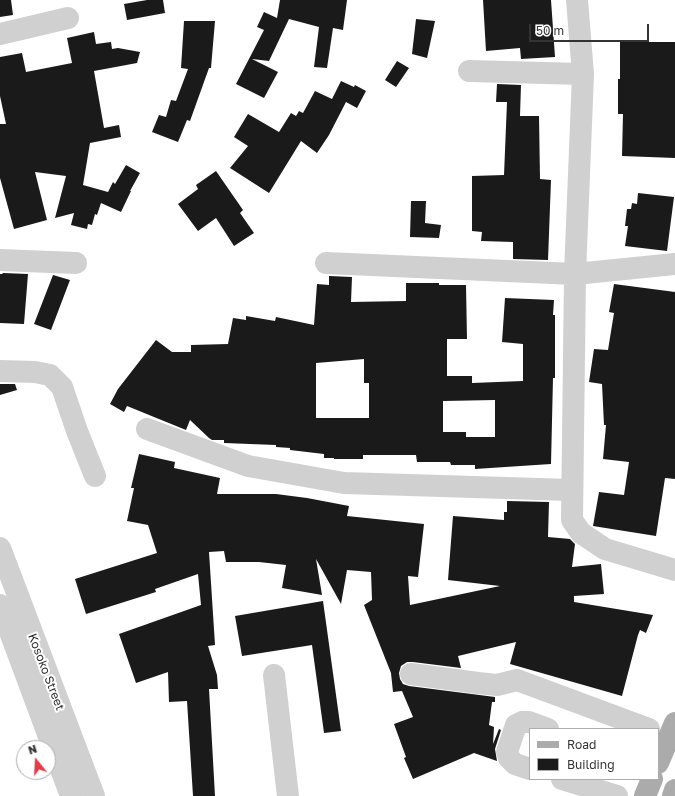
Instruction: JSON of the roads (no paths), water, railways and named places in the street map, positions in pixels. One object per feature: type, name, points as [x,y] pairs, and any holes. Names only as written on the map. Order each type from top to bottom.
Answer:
[{"type":"main road","points":[[659,756],[663,730]]},
{"type":"main road","points":[[645,796],[652,780]]},
{"type":"main road","points":[[673,796],[675,790]]},
{"type":"street","points":[[577,0],[583,74],[576,274],[571,490],[572,520],[581,534],[605,549],[675,570]]},
{"type":"street","points":[[0,34],[68,18]]},
{"type":"street","points":[[470,71],[583,74]]},
{"type":"street","points":[[0,260],[76,263]]},
{"type":"street","points":[[326,263],[576,274],[675,264]]},
{"type":"street","points":[[0,371],[35,372],[50,375],[62,387],[77,431],[95,476]]},
{"type":"street","points":[[147,429],[248,466],[344,483],[571,490]]},
{"type":"street","name":"Kosoko Street","points":[[0,548],[94,796]]},
{"type":"street","name":"Kosoko Street","points":[[0,605],[72,796]]},
{"type":"street","points":[[412,674],[478,683],[497,684],[518,680],[657,728]]},
{"type":"street","points":[[274,675],[288,796]]},
{"type":"street","points":[[529,769],[515,764],[509,758],[507,752],[516,725],[522,722],[529,722],[545,728]]},
{"type":"street","points":[[565,780],[616,796]]}]
